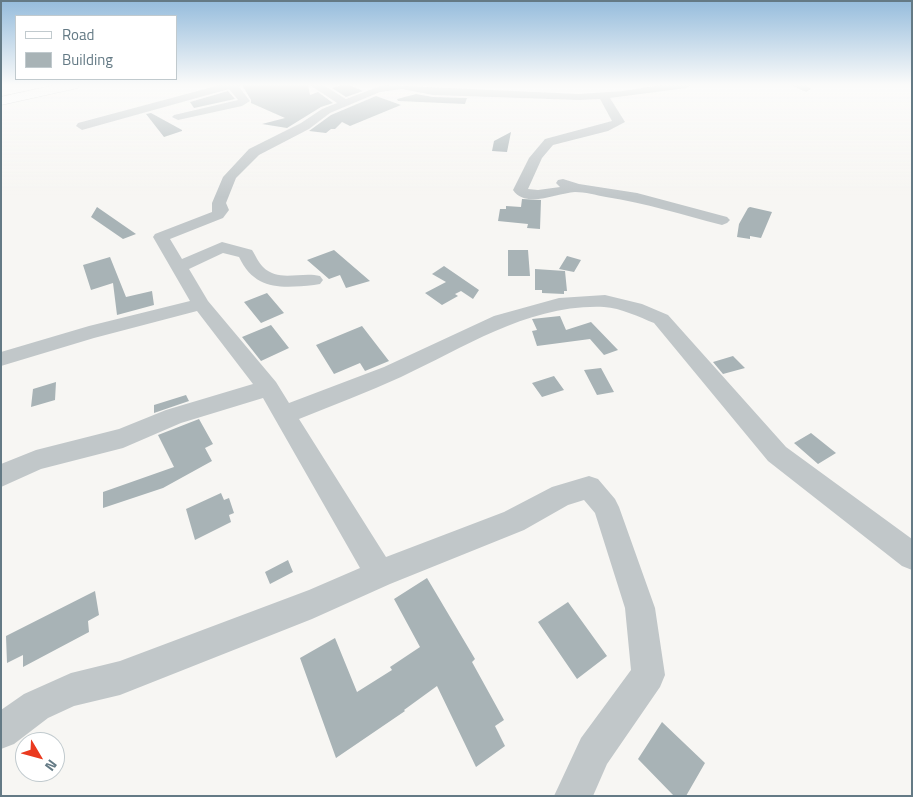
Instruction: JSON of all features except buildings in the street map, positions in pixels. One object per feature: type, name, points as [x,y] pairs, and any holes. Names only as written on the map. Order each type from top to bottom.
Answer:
[{"type":"street","points":[[82,126],[96,122]]},
{"type":"street","points":[[310,122],[254,152],[230,177],[219,203],[221,210],[218,215],[179,228],[161,237],[201,304],[268,388],[380,574]]},
{"type":"street","points":[[576,188],[534,195],[523,194],[520,190],[537,174],[542,148],[549,142],[604,128],[619,122]]},
{"type":"street","points":[[537,174],[576,188],[637,197],[722,220]]},
{"type":"street","points":[[178,267],[222,247],[246,254],[258,273],[271,281],[314,280]]},
{"type":"street","points":[[284,415],[392,372],[501,320],[559,304],[605,301],[635,308],[661,319],[699,366],[777,454],[912,556]]},
{"type":"street","points":[[1,359],[89,333],[201,304]]},
{"type":"street","points":[[1,476],[36,460],[123,438],[174,416],[268,388]]},
{"type":"street","points":[[1,732],[36,706],[71,690],[120,678],[312,604],[380,574],[514,521],[561,495],[589,486],[606,507],[640,608],[648,675],[594,751],[573,796]]}]
